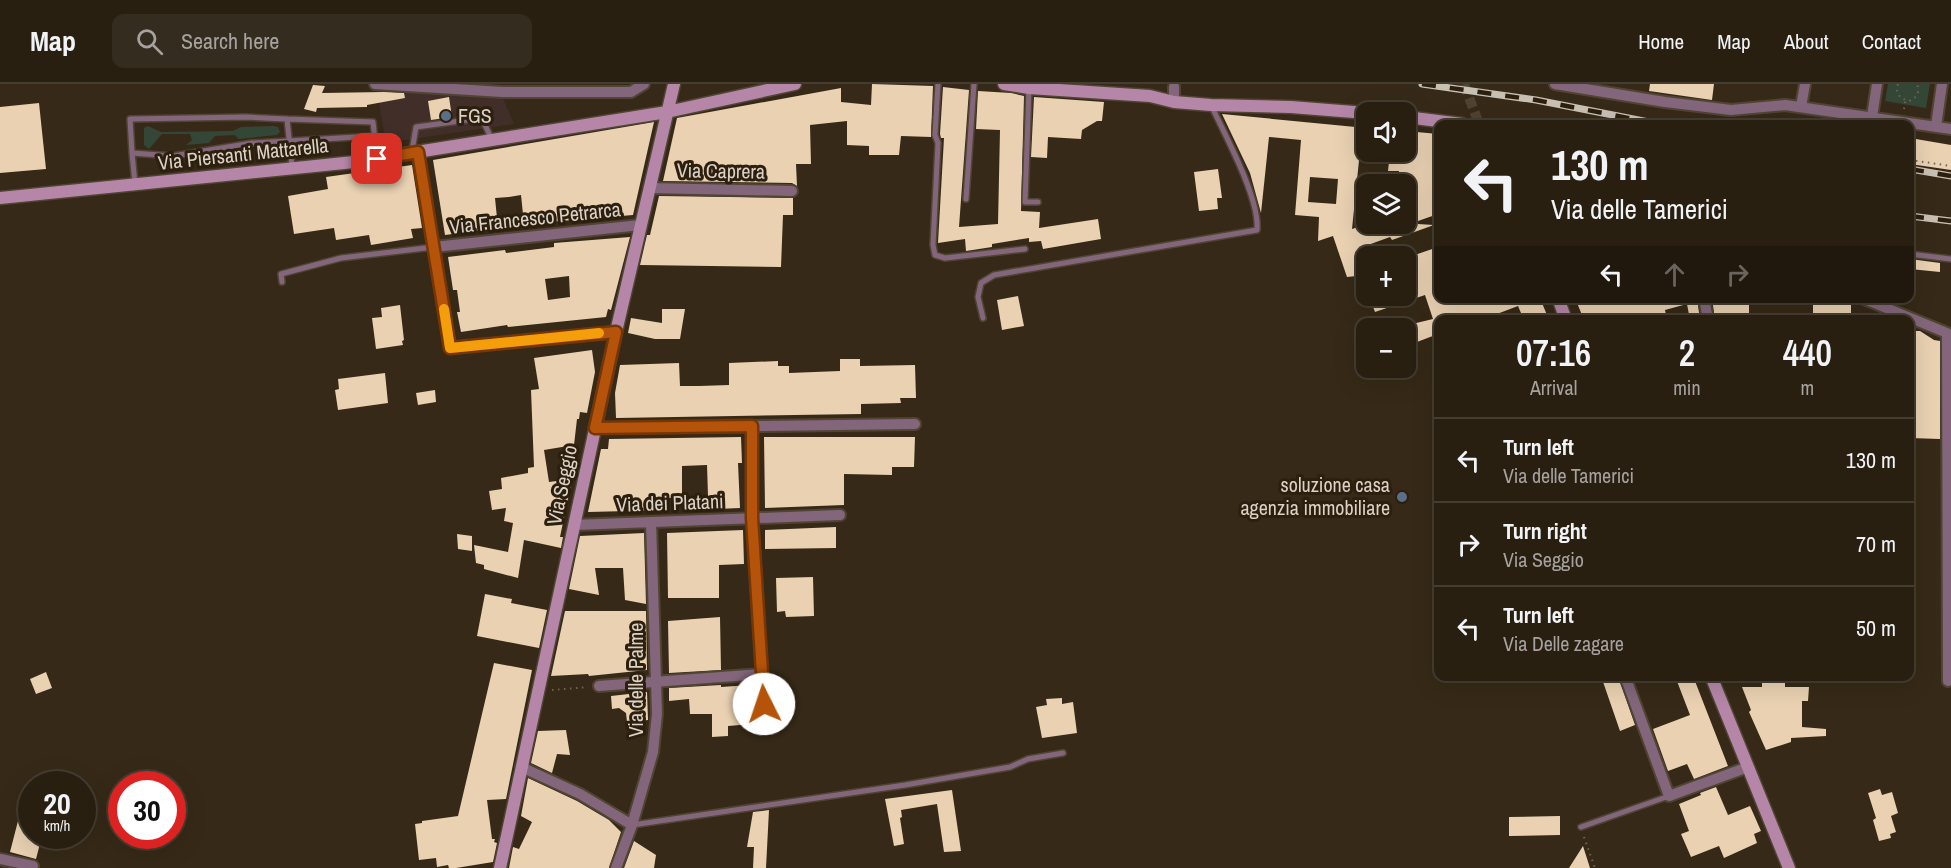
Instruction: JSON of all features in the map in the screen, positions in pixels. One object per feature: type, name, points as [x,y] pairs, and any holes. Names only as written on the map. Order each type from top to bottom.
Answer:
[{"type":"street","points":[[375,84],[502,92],[631,92],[645,84]]},
{"type":"street","name":"Via Seggio","points":[[500,868],[616,332],[674,84]]},
{"type":"street","name":"Via Piersanti Mattarella","points":[[0,198],[377,159],[667,112],[795,84]]},
{"type":"street","points":[[1004,84],[1029,88],[1150,96],[1174,102],[1211,105],[1356,111]]},
{"type":"street","points":[[1555,84],[1731,110],[1785,105],[1893,120]]},
{"type":"street","points":[[1801,107],[1805,84]]},
{"type":"street","points":[[1872,117],[1874,84]]},
{"type":"street","points":[[1174,87],[1174,102]]},
{"type":"street","points":[[1936,126],[1945,92]]},
{"type":"street","points":[[1416,118],[1434,120]]},
{"type":"street","points":[[1914,123],[1951,129]]},
{"type":"street","points":[[415,152],[434,247],[450,348],[616,332]]},
{"type":"street","name":"Via Caprera","points":[[649,188],[792,191]]},
{"type":"street","name":"Via Francesco Petrarca","points":[[434,247],[640,225]]},
{"type":"street","points":[[1871,303],[1893,315]]},
{"type":"street","points":[[1914,322],[1947,333],[1948,681]]},
{"type":"street","points":[[595,428],[915,424]]},
{"type":"street","points":[[752,426],[752,518],[764,704]]},
{"type":"street","name":"Via dei Platani","points":[[574,525],[840,515]]},
{"type":"street","name":"Via delle Palme","points":[[616,868],[632,825],[653,752],[657,714],[658,682],[651,522]]},
{"type":"street","points":[[599,686],[762,674]]},
{"type":"street","points":[[1627,681],[1668,796],[1748,767]]},
{"type":"street","points":[[1713,681],[1789,868]]},
{"type":"street","points":[[521,767],[580,794],[632,825]]},
{"type":"street","points":[[0,860],[33,866]]},
{"type":"lane","points":[[938,84],[934,135],[938,143],[933,245],[936,255],[945,258],[1026,249]]},
{"type":"lane","points":[[966,200],[974,84]]},
{"type":"lane","points":[[1029,88],[1026,202],[1038,202]]},
{"type":"lane","points":[[983,318],[978,297],[981,283],[994,275],[1257,231],[1247,184],[1211,105]]},
{"type":"lane","points":[[135,184],[130,119],[246,117],[373,123],[377,159]]},
{"type":"lane","points":[[415,152],[416,127],[482,118],[492,140]]},
{"type":"lane","points":[[287,119],[292,168]]},
{"type":"lane","points":[[132,153],[173,156],[252,143],[374,136]]},
{"type":"lane","points":[[282,282],[281,274],[341,258],[434,247]]},
{"type":"lane","points":[[1914,254],[1951,259]]},
{"type":"lane","points":[[632,825],[905,785],[1010,767],[1028,759],[1063,753]]},
{"type":"lane","points":[[1581,827],[1668,796]]},
{"type":"path","points":[[1898,84],[1899,97],[1909,101],[1917,96],[1919,91],[1917,84]]},
{"type":"path","points":[[1914,161],[1951,166]]},
{"type":"path","points":[[537,692],[599,686]]},
{"type":"path","points":[[1581,827],[1594,868]]},
{"type":"shaded area","points":[[377,91],[502,96],[514,124],[386,143]]},
{"type":"green space","points":[[1888,84],[1930,84],[1926,108],[1885,101]]},
{"type":"green space","points":[[148,126],[161,132],[233,131],[241,127],[273,126],[278,127],[280,132],[277,135],[238,139],[235,135],[215,136],[209,143],[186,145],[192,140],[190,134],[162,134],[149,149],[144,145],[144,128]]},
{"type":"building","points":[[872,84],[933,86],[931,137],[901,136],[899,155],[869,155],[869,146],[847,145],[847,121],[810,125],[811,164],[796,164],[797,186],[792,183],[663,181],[677,118],[841,88],[841,102],[871,105]]},
{"type":"building","points":[[1650,84],[1714,84],[1712,100],[1649,91]]},
{"type":"building","points":[[313,85],[325,86],[322,93],[404,93],[405,98],[367,105],[367,107],[317,108],[316,112],[304,109]]},
{"type":"building","points":[[943,87],[969,90],[959,227],[998,224],[1000,130],[976,129],[978,91],[1011,93],[1024,96],[1021,211],[1040,212],[1039,228],[1098,219],[1101,239],[1043,249],[1041,241],[1029,242],[1029,238],[966,251],[965,239],[938,243],[944,138],[941,138],[940,134]]},
{"type":"building","points":[[449,97],[452,117],[431,120],[428,101]]},
{"type":"building","points":[[1034,97],[1104,102],[1102,121],[1097,121],[1082,130],[1081,139],[1048,137],[1047,158],[1031,157]]},
{"type":"building","points":[[39,103],[46,169],[0,173],[0,107]]},
{"type":"building","points":[[1222,114],[1356,127],[1356,162],[1359,162],[1352,229],[1356,228],[1356,234],[1409,234],[1392,240],[1390,237],[1368,246],[1356,246],[1356,276],[1347,277],[1333,236],[1318,241],[1319,217],[1295,215],[1301,140],[1269,137],[1261,213],[1250,173]],"holes":[[[1310,177],[1338,179],[1336,204],[1308,202]]]},
{"type":"building","points":[[654,122],[633,215],[524,224],[521,195],[495,198],[498,228],[445,235],[433,160]]},
{"type":"building","points":[[1416,132],[1434,134],[1434,215],[1418,221],[1418,224],[1434,225],[1416,231],[1416,174],[1399,174],[1399,171],[1388,171],[1389,162],[1416,162]]},
{"type":"building","points":[[1914,139],[1951,145],[1951,170],[1914,165]]},
{"type":"building","points":[[412,165],[422,228],[411,229],[413,238],[371,245],[369,235],[336,240],[334,228],[294,234],[288,196],[328,189],[326,177]]},
{"type":"building","points":[[1218,169],[1222,198],[1217,198],[1218,209],[1199,211],[1194,172]]},
{"type":"building","points":[[659,196],[793,198],[793,215],[783,215],[781,267],[640,265]]},
{"type":"building","points":[[630,237],[611,310],[608,309],[606,317],[508,327],[507,325],[461,332],[457,312],[460,312],[457,290],[453,290],[448,257],[554,247],[554,243]],"holes":[[[569,276],[570,297],[548,300],[545,279]]]},
{"type":"building","points":[[1434,248],[1434,303],[1542,303],[1547,315],[1522,315],[1518,306],[1494,315],[1434,315],[1434,336],[1417,342],[1416,323],[1433,319],[1425,295],[1416,298],[1416,255]]},
{"type":"building","points":[[1914,260],[1940,263],[1940,272],[1914,269]]},
{"type":"building","points":[[1018,296],[1024,326],[1002,330],[997,300]]},
{"type":"building","points":[[1577,303],[1698,303],[1699,315],[1689,315],[1687,304],[1665,310],[1666,315],[1582,315]]},
{"type":"building","points":[[1713,303],[1749,303],[1749,315],[1714,315]]},
{"type":"building","points":[[1813,303],[1851,303],[1851,315],[1813,315]]},
{"type":"building","points":[[400,305],[403,345],[376,349],[372,318],[382,317],[381,308]]},
{"type":"building","points":[[1373,306],[1393,306],[1375,312]]},
{"type":"building","points":[[662,309],[685,309],[680,339],[655,339],[628,333],[631,318],[662,323]]},
{"type":"building","points":[[1914,331],[1920,331],[1940,341],[1940,439],[1914,438]]},
{"type":"building","points":[[592,350],[595,372],[587,413],[580,412],[579,419],[577,419],[574,445],[544,450],[549,482],[572,479],[560,537],[563,537],[561,548],[524,540],[518,578],[484,569],[484,565],[476,563],[474,545],[508,552],[513,523],[504,521],[506,508],[492,510],[489,491],[502,489],[501,478],[528,473],[528,468],[534,467],[531,390],[539,389],[534,358]]},
{"type":"building","points":[[840,359],[860,359],[860,366],[915,365],[916,398],[900,398],[901,403],[861,404],[861,414],[616,418],[615,393],[620,365],[679,363],[680,386],[699,386],[729,385],[729,363],[778,361],[778,366],[789,366],[789,373],[840,371]]},
{"type":"building","points":[[385,373],[388,403],[338,410],[335,390],[339,389],[338,379]]},
{"type":"building","points":[[435,390],[436,402],[418,405],[416,393]]},
{"type":"building","points":[[741,437],[742,463],[738,463],[740,508],[693,510],[693,498],[708,496],[707,465],[682,466],[682,497],[669,498],[669,510],[588,512],[601,449],[608,449],[609,439]]},
{"type":"building","points":[[764,437],[915,437],[914,467],[892,467],[892,475],[844,474],[844,505],[765,508]]},
{"type":"building","points":[[836,527],[836,548],[765,549],[765,530]]},
{"type":"building","points":[[743,530],[744,564],[719,565],[719,598],[668,598],[667,533]]},
{"type":"building","points":[[644,533],[646,604],[625,600],[623,568],[595,568],[599,595],[569,589],[580,536]]},
{"type":"building","points":[[457,534],[472,536],[472,551],[458,549]]},
{"type":"building","points":[[813,577],[814,616],[786,617],[785,611],[777,612],[776,578]]},
{"type":"building","points":[[485,594],[512,599],[511,603],[547,610],[539,648],[477,636]]},
{"type":"building","points":[[565,611],[646,611],[647,670],[589,676],[588,674],[551,676]]},
{"type":"building","points":[[720,617],[721,670],[669,673],[668,621]]},
{"type":"building","points":[[494,663],[532,670],[506,799],[487,800],[492,839],[495,839],[494,842],[497,843],[493,862],[456,868],[449,868],[448,865],[437,867],[436,858],[419,860],[415,824],[458,816]]},
{"type":"building","points":[[46,672],[52,688],[36,694],[30,679]]},
{"type":"building","points":[[1603,681],[1620,681],[1635,725],[1620,731]]},
{"type":"building","points":[[1677,681],[1695,681],[1728,766],[1694,779],[1687,764],[1668,771],[1653,729],[1690,715]]},
{"type":"building","points":[[1762,681],[1785,681],[1785,687],[1809,687],[1808,701],[1802,701],[1802,727],[1826,729],[1826,736],[1791,738],[1791,742],[1766,750],[1749,712],[1751,710],[1742,687],[1762,687]]},
{"type":"building","points":[[721,685],[721,687],[750,685],[752,724],[728,726],[728,736],[712,737],[712,714],[690,714],[689,699],[669,701],[669,688]]},
{"type":"building","points":[[647,692],[648,720],[627,722],[626,713],[619,708],[612,709],[611,696]]},
{"type":"building","points":[[1062,698],[1062,704],[1073,702],[1077,733],[1042,738],[1036,707],[1047,705],[1046,699]]},
{"type":"building","points":[[566,730],[570,755],[557,754],[552,773],[531,763],[538,731]]},
{"type":"building","points":[[528,778],[577,801],[609,820],[621,832],[609,868],[509,868],[513,847],[519,849],[532,822],[521,816]]},
{"type":"building","points":[[1716,787],[1728,815],[1750,806],[1761,831],[1754,834],[1757,843],[1724,858],[1719,846],[1691,857],[1681,834],[1689,831],[1679,804]]},
{"type":"building","points":[[1880,789],[1882,795],[1892,792],[1898,813],[1891,816],[1896,832],[1890,834],[1891,838],[1879,841],[1873,820],[1876,818],[1868,793]]},
{"type":"building","points":[[952,790],[961,851],[944,852],[937,804],[901,810],[904,844],[894,846],[885,799]]},
{"type":"building","points":[[769,810],[766,868],[753,868],[754,847],[747,847],[753,812]]},
{"type":"building","points":[[1560,816],[1560,835],[1509,836],[1509,817]]},
{"type":"building","points":[[18,821],[18,849],[39,849],[36,859],[10,852]]},
{"type":"building","points":[[634,841],[656,855],[654,868],[624,868]]},
{"type":"building","points":[[1583,846],[1590,868],[1569,868]]},
{"type":"tunnel","points":[[1464,84],[1478,120]]},
{"type":"railway","points":[[1422,84],[1536,100],[1638,120]]},
{"type":"railway","points":[[1914,170],[1951,176]]},
{"type":"railway","points":[[1914,216],[1951,221]]},
{"type":"slow traffic","points":[[444,309],[450,348],[599,333]]},
{"type":"place","name":"FGS","points":[[446,116]]},
{"type":"place","name":"soluzione casa agenzia immobiliare","points":[[1402,497]]},
{"type":"route","points":[[377,159],[418,152],[450,348],[616,332],[595,428],[752,426],[752,518],[764,704]]}]
